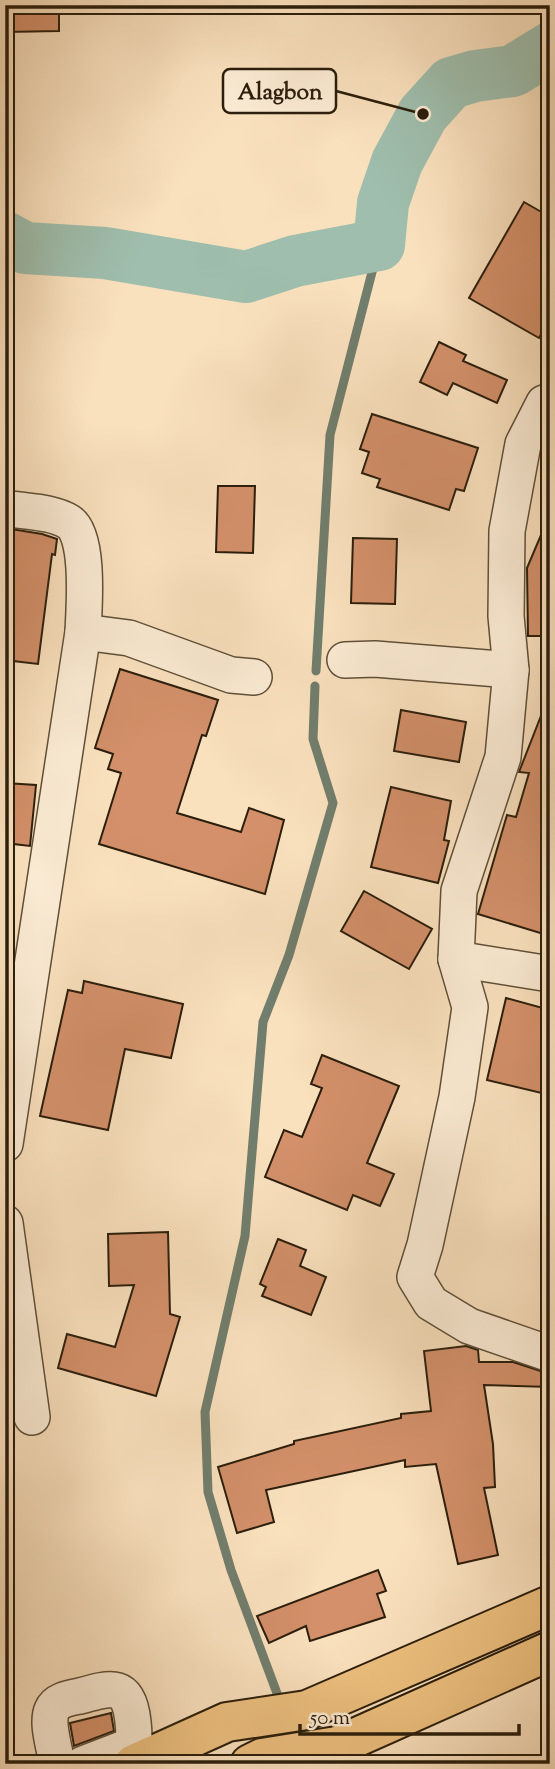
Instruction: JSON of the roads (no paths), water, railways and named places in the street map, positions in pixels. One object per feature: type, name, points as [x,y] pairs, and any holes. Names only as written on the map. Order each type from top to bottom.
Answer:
[{"type":"main road","points":[[132,1757],[227,1722],[307,1710],[550,1605]]},
{"type":"main road","points":[[256,1761],[337,1746],[550,1651]]},
{"type":"street","points":[[550,401],[544,403],[523,444],[507,531],[506,616],[511,670],[503,757],[459,891],[456,959],[470,1007],[457,1097],[425,1245],[415,1276],[431,1303],[468,1326],[550,1354]]},
{"type":"street","points":[[5,508],[54,515],[71,523],[81,537],[83,632],[5,1144]]},
{"type":"street","points":[[83,632],[129,638],[231,675],[254,677]]},
{"type":"street","points":[[345,660],[375,659],[511,670]]},
{"type":"street","points":[[456,959],[550,974]]},
{"type":"street","points":[[5,1223],[32,1418]]},
{"type":"street","points":[[57,1764],[50,1716],[53,1706],[61,1701],[104,1689],[124,1694],[131,1701],[132,1757],[83,1764]]},
{"type":"waterway","points":[[5,237],[25,248],[105,253],[246,277],[295,261],[379,245],[383,203],[397,162],[423,114],[451,83],[475,76],[513,71],[550,48]]},
{"type":"waterway","points":[[316,671],[330,435],[379,245]]},
{"type":"waterway","points":[[281,1704],[231,1570],[208,1492],[205,1412],[245,1236],[263,1022],[289,955],[333,803],[313,739],[315,686]]},
{"type":"place","name":"Alagbon","points":[[423,114]]}]
